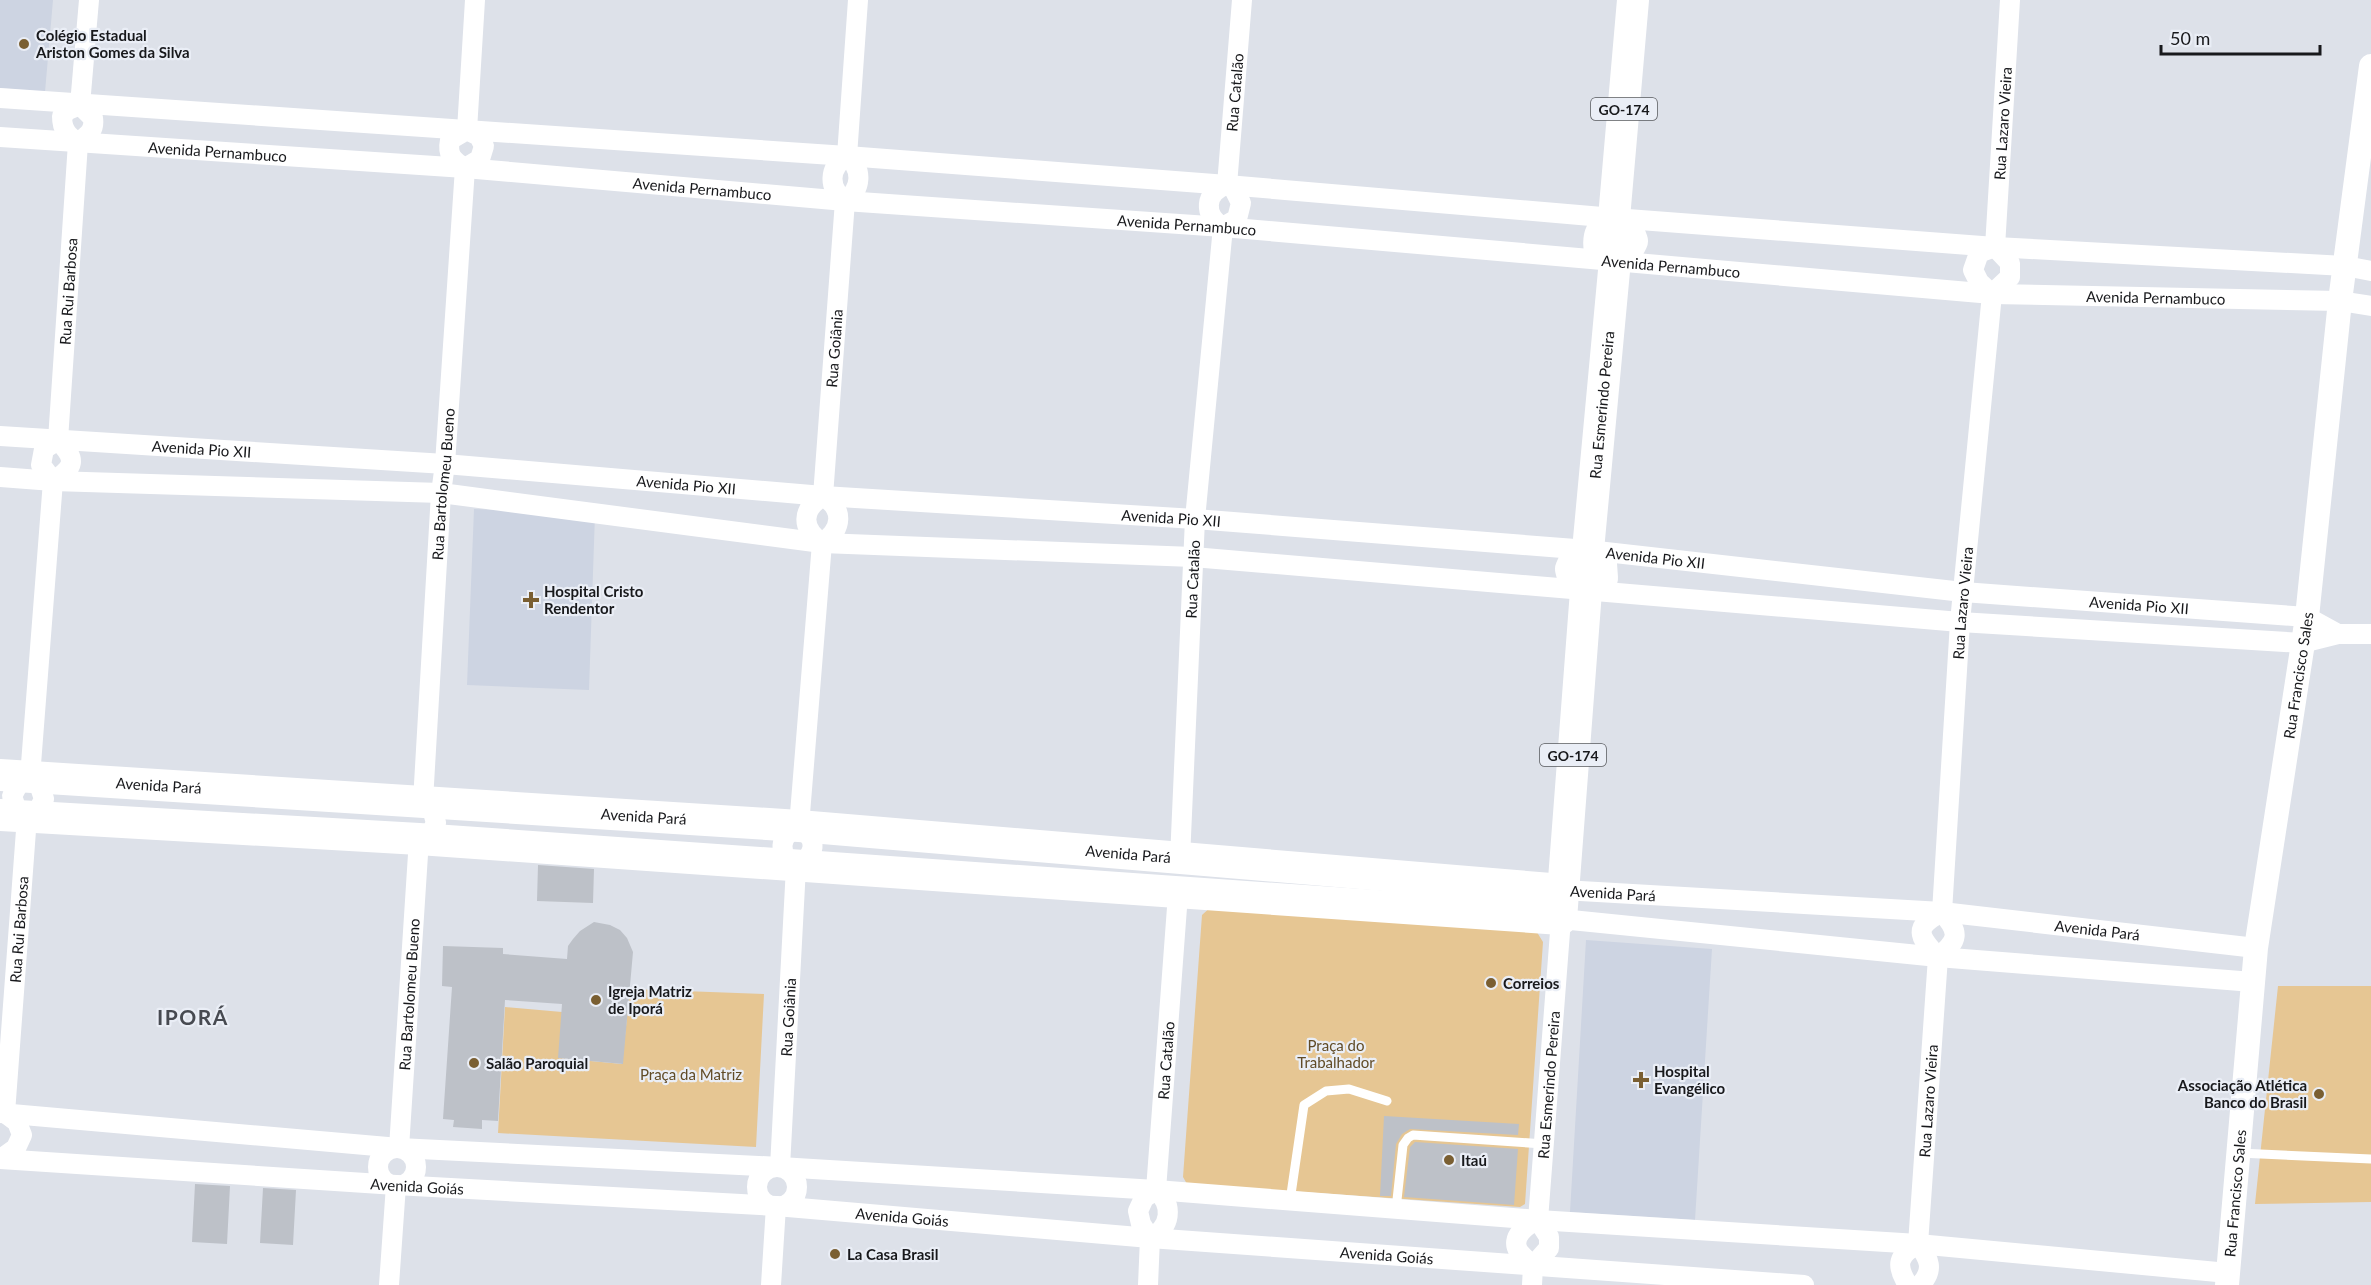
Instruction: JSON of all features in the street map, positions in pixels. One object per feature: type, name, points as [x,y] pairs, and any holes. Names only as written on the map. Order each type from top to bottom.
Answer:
[{"type":"main road","name":"GO-174","points":[[1614,218],[1633,0]]},
{"type":"main road","name":"Rua Esmerindo Pereira","points":[[1562,905],[1586,591],[1574,580],[1571,569],[1575,560],[1588,550],[1615,260],[1628,249],[1632,241],[1628,230],[1614,218]]},
{"type":"main road","name":"Avenida Pará","points":[[15,776],[800,826],[1180,859],[1562,905]]},
{"type":"main road","name":"Avenida Pará","points":[[13,816],[418,839],[1178,894],[1562,905]]},
{"type":"street","points":[[80,105],[89,0]]},
{"type":"street","points":[[467,130],[475,0]]},
{"type":"street","points":[[845,201],[835,191],[831,178],[836,165],[847,156],[858,0]]},
{"type":"street","name":"Rua Catalão","points":[[1227,185],[1242,0]]},
{"type":"street","name":"Rua Lazaro Vieira","points":[[1995,247],[2010,0]]},
{"type":"street","name":"Rua Francisco Sales","points":[[2228,1279],[2256,948],[2307,618],[2340,301],[2371,66]]},
{"type":"street","points":[[0,98],[847,156],[1995,247],[2345,266],[2371,271]]},
{"type":"street","points":[[78,143],[66,135],[62,126],[62,116],[68,110],[80,105]]},
{"type":"street","points":[[465,168],[452,159],[448,150],[450,140],[467,130]]},
{"type":"street","name":"Avenida Pernambuco","points":[[0,137],[465,168],[845,201],[1222,227],[1992,294],[2340,301],[2371,306]]},
{"type":"street","name":"Rua Rui Barbosa","points":[[53,481],[69,471],[71,464],[68,451],[58,440],[78,143]]},
{"type":"street","name":"Rua Bartolomeu Bueno","points":[[399,1148],[418,839],[408,830],[405,819],[408,810],[423,801],[441,494],[465,168]]},
{"type":"street","points":[[1227,185],[1234,189],[1241,203],[1237,219],[1222,227],[1211,218],[1208,204],[1214,192],[1227,185]]},
{"type":"street","name":"Rua Goiânia","points":[[823,496],[845,201]]},
{"type":"street","name":"Rua Catalão","points":[[1180,859],[1193,557],[1222,227]]},
{"type":"street","points":[[1995,247],[2010,262],[2010,277],[1992,294],[1979,282],[1973,270],[1979,253],[1995,247]]},
{"type":"street","name":"Rua Lazaro Vieira","points":[[1942,912],[1960,622],[1992,294]]},
{"type":"street","name":"Avenida Pio XII","points":[[0,436],[445,464],[823,496],[1196,519],[1588,550],[1963,592],[2307,618],[2338,634]]},
{"type":"street","name":"Avenida Pio XII","points":[[0,477],[53,481],[441,494],[822,543],[1193,557],[1960,622],[2302,643],[2338,634],[2371,633]]},
{"type":"street","points":[[13,816],[39,809],[44,799],[40,787],[15,776],[53,481]]},
{"type":"street","points":[[823,496],[831,501],[838,519],[837,529],[822,543],[812,536],[807,525],[806,513],[813,502],[823,496]]},
{"type":"street","points":[[796,867],[787,861],[782,851],[783,840],[789,831],[800,826],[822,543]]},
{"type":"street","name":"Rua Rui Barbosa","points":[[2,1114],[13,816]]},
{"type":"street","points":[[1178,894],[1172,893],[1163,886],[1161,875],[1165,865],[1175,859],[1180,859]]},
{"type":"street","name":"Rua Goiânia","points":[[780,1167],[796,867]]},
{"type":"street","name":"Rua Catalão","points":[[1150,1238],[1162,1230],[1168,1216],[1166,1201],[1156,1190],[1178,894]]},
{"type":"street","name":"Avenida Pará","points":[[1562,905],[1942,912],[2256,948]]},
{"type":"street","name":"Avenida Pará","points":[[1562,905],[1938,957],[2253,982]]},
{"type":"street","name":"Rua Esmerindo Pereira","points":[[1532,1276],[1549,1248],[1550,1237],[1539,1220],[1562,905]]},
{"type":"street","points":[[1942,912],[1953,925],[1956,935],[1952,946],[1938,957],[1922,941],[1921,932],[1928,920],[1942,912]]},
{"type":"street","name":"Rua Lazaro Vieira","points":[[1920,1285],[1925,1280],[1930,1267],[1928,1257],[1918,1244],[1938,957]]},
{"type":"street","points":[[2,1114],[399,1148],[780,1167],[1156,1190],[1539,1220],[1918,1244],[2228,1279]]},
{"type":"street","points":[[0,1162],[16,1148],[22,1135],[17,1122],[2,1114]]},
{"type":"street","points":[[393,1148],[399,1148],[411,1154],[416,1165],[412,1178],[402,1185],[396,1185],[390,1184],[381,1176],[378,1165],[383,1154],[393,1148]]},
{"type":"street","name":"Avenida Goiás","points":[[0,1162],[776,1206],[1150,1238],[1532,1276],[1804,1285]]},
{"type":"street","points":[[780,1167],[792,1173],[797,1186],[796,1192],[788,1203],[776,1206],[764,1201],[758,1190],[758,1184],[759,1178],[768,1169],[780,1167]]},
{"type":"street","points":[[389,1285],[396,1185]]},
{"type":"street","points":[[1148,1285],[1150,1238],[1141,1224],[1138,1211],[1144,1197],[1156,1190]]},
{"type":"street","points":[[771,1285],[776,1206]]},
{"type":"street","points":[[1532,1276],[1518,1251],[1516,1240],[1520,1232],[1529,1224],[1539,1220]]},
{"type":"street","points":[[1908,1285],[1899,1265],[1905,1251],[1918,1244]]},
{"type":"lane","points":[[1290,1201],[1304,1106],[1326,1091],[1349,1089],[1387,1101]]},
{"type":"lane","points":[[1396,1209],[1403,1145],[1408,1138],[1413,1136],[1544,1144]]},
{"type":"lane","points":[[2239,1153],[2371,1159]]},
{"type":"shaded area","name":"Colégio Estadual Ariston Gomes da Silva","points":[[0,0],[53,0],[45,92],[0,88]]},
{"type":"shaded area","name":"Hospital Cristo Rendentor","points":[[474,509],[595,514],[589,690],[467,685]]},
{"type":"shaded area","name":"Hospital Evangélico","points":[[1586,940],[1712,949],[1695,1220],[1570,1212]]},
{"type":"green space","name":"Praça do Trabalhador","points":[[1214,904],[1535,929],[1543,942],[1525,1204],[1520,1207],[1187,1184],[1183,1177],[1202,915]]},
{"type":"green space","name":"Associação Atlética Banco do Brasil","points":[[2278,986],[2371,986],[2371,1202],[2255,1204]]},
{"type":"green space","name":"Praça da Matriz","points":[[630,989],[764,994],[756,1147],[498,1133],[505,1007],[562,1012],[559,1058],[622,1064]]},
{"type":"building","points":[[538,865],[594,869],[593,903],[537,901]]},
{"type":"building","points":[[594,922],[610,925],[620,930],[627,938],[633,952],[623,1064],[558,1058],[562,1004],[505,1000],[498,1121],[482,1120],[482,1129],[453,1127],[454,1120],[443,1119],[452,987],[442,986],[443,946],[503,948],[503,954],[567,959],[568,946],[573,939],[580,931]]},
{"type":"building","points":[[1384,1116],[1519,1124],[1518,1135],[1410,1129],[1402,1134],[1396,1144],[1391,1196],[1380,1196]]},
{"type":"building","points":[[1415,1142],[1518,1149],[1514,1205],[1404,1197],[1410,1147]]},
{"type":"building","points":[[195,1184],[230,1186],[227,1244],[192,1242]]},
{"type":"building","points":[[263,1188],[296,1190],[293,1245],[260,1243]]},
{"type":"place","name":"Colégio Estadual Ariston Gomes da Silva","points":[[24,44]]},
{"type":"place","name":"Hospital Cristo Rendentor","points":[[531,600]]},
{"type":"place","name":"Correios","points":[[1491,983]]},
{"type":"place","name":"Igreja Matriz de Iporá","points":[[596,1000]]},
{"type":"place","name":"Salão Paroquial","points":[[474,1063]]},
{"type":"place","name":"Hospital Evangélico","points":[[1641,1080]]},
{"type":"place","name":"Associação Atlética Banco do Brasil","points":[[2319,1094]]},
{"type":"place","name":"Itaú","points":[[1449,1160]]},
{"type":"place","name":"La Casa Brasil","points":[[835,1254]]},
{"type":"district","name":"IPORÁ","points":[[193,1016]]}]
